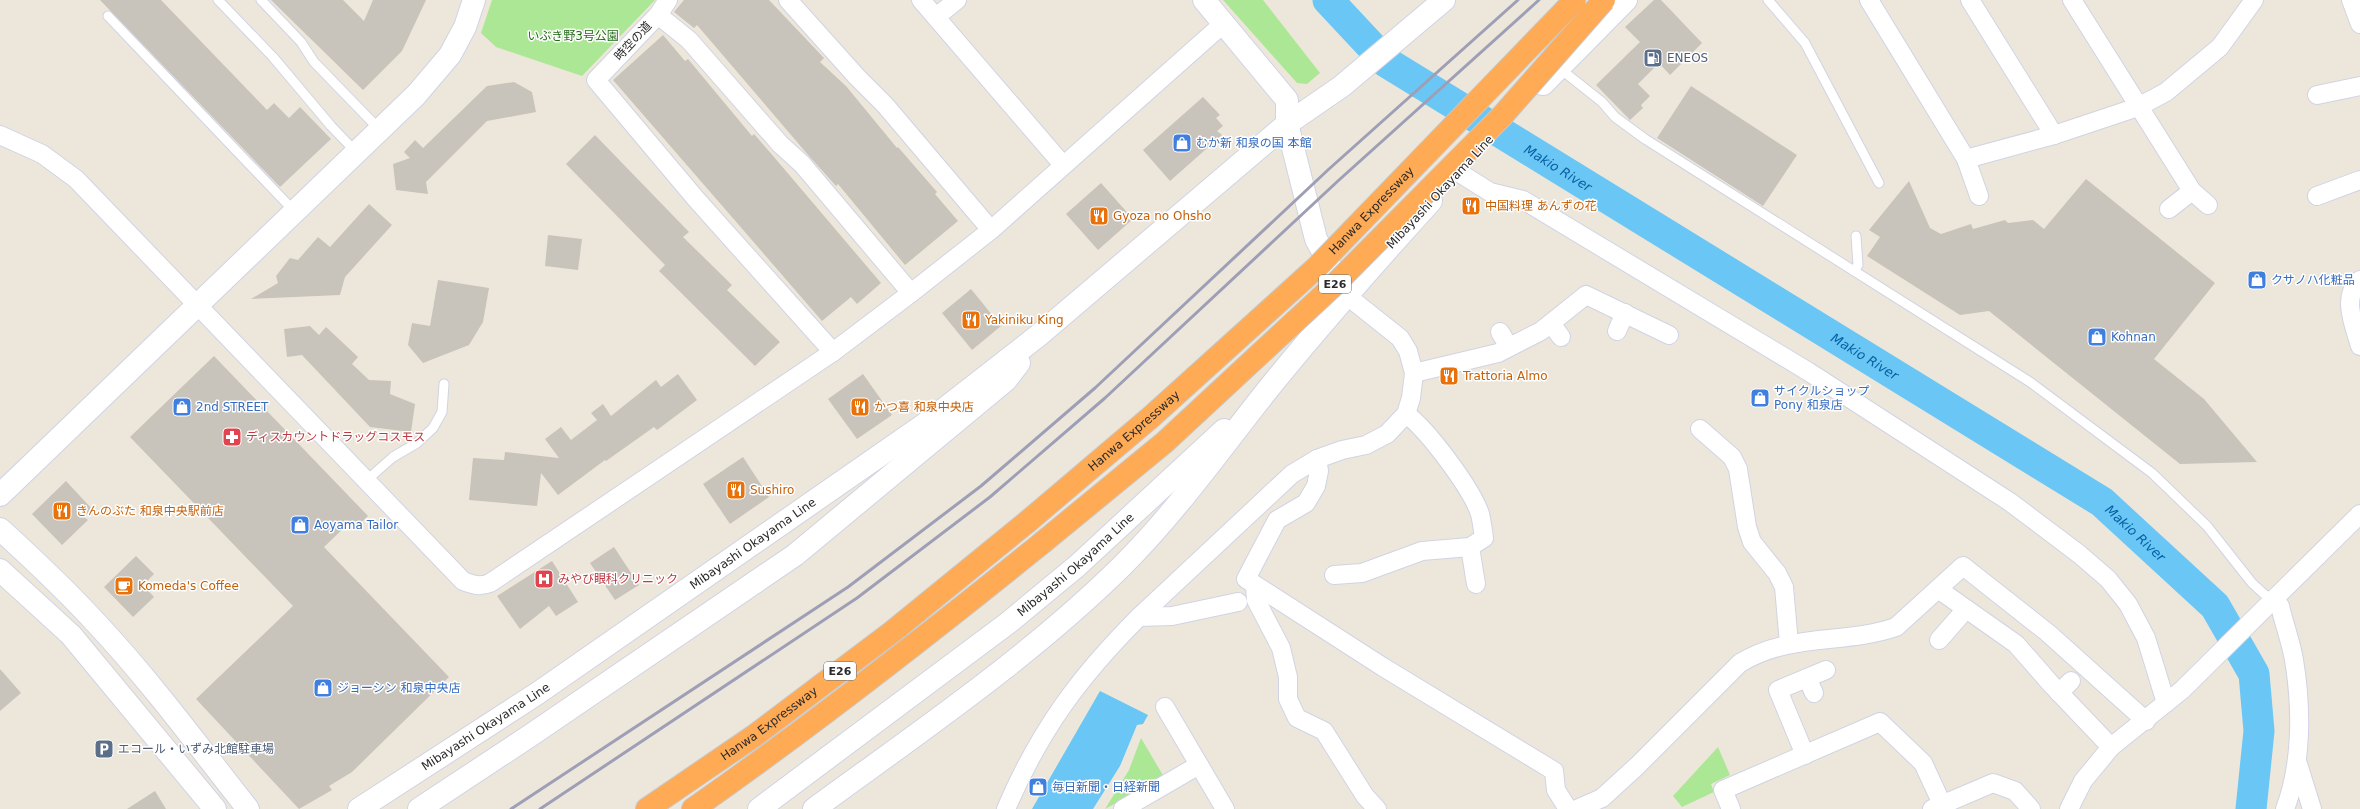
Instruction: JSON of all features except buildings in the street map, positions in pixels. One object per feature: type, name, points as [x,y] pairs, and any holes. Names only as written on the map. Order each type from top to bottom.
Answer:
[{"type":"highway","name":"Hanwa Expressway","points":[[647,809],[754,736],[892,632],[1026,523],[1151,417],[1316,268],[1575,0]]},
{"type":"highway","name":"Hanwa Expressway","points":[[693,809],[768,756],[907,653],[1165,442],[1331,288],[1502,116],[1604,0]]},
{"type":"main road","points":[[0,495],[416,95],[450,55],[465,27],[474,0]]},
{"type":"main road","points":[[1204,0],[1287,100],[1287,124],[1316,239],[1346,295]]},
{"type":"main road","name":"Mibayashi Okayama Line","points":[[814,809],[1040,640],[1123,564],[1189,492],[1265,393],[1346,295],[1463,166],[1559,75],[1626,0]]},
{"type":"main road","name":"Mibayashi Okayama Line","points":[[359,809],[538,693],[874,462],[1039,335],[1287,124],[1350,79],[1442,2]]},
{"type":"main road","name":"Mibayashi Okayama Line","points":[[419,809],[531,735],[794,555],[1006,380],[1039,335]]},
{"type":"main road","name":"Mibayashi Okayama Line","points":[[759,809],[1008,623],[1077,566],[1265,393]]},
{"type":"main road","points":[[0,529],[42,568],[98,625],[169,708],[248,809]]},
{"type":"main road","points":[[0,570],[71,635],[215,809]]},
{"type":"street","name":"時空の道","points":[[668,0],[658,15],[596,80],[696,198],[833,352]]},
{"type":"street","points":[[788,0],[856,77],[885,105],[991,230]]},
{"type":"street","points":[[921,0],[1062,165]]},
{"type":"street","points":[[936,17],[957,0]]},
{"type":"street","points":[[1869,0],[1966,159],[1979,196]]},
{"type":"street","points":[[1970,0],[2054,135]]},
{"type":"street","points":[[2072,0],[2192,191],[2208,205]]},
{"type":"street","points":[[1966,159],[2054,135],[2138,107],[2166,92],[2220,47],[2254,0]]},
{"type":"street","points":[[2351,0],[2360,24]]},
{"type":"street","points":[[658,15],[689,40],[780,144],[802,164],[911,293]]},
{"type":"street","points":[[0,135],[42,154],[76,179],[463,581],[475,585],[483,585],[490,583],[833,352],[911,293],[991,230],[1062,165],[1224,23]]},
{"type":"street","points":[[2317,95],[2360,86]]},
{"type":"street","points":[[1463,166],[1490,192],[1523,200],[1809,372],[2010,502],[2079,554],[2108,579],[2128,604],[2146,638],[2166,703]]},
{"type":"street","points":[[2317,196],[2360,180]]},
{"type":"street","points":[[2169,209],[2192,191]]},
{"type":"street","points":[[2360,280],[2353,286],[2349,304],[2360,346]]},
{"type":"street","points":[[1006,809],[1034,750],[1061,705],[1106,651],[1139,616],[1267,495],[1292,474],[1317,459],[1342,450],[1366,445],[1387,434],[1406,414],[1414,373],[1408,351],[1400,338],[1346,295]]},
{"type":"street","points":[[1414,373],[1498,352],[1541,331],[1586,295],[1669,335]]},
{"type":"street","points":[[1617,331],[1624,313]]},
{"type":"street","points":[[1551,323],[1561,337]]},
{"type":"street","points":[[1500,332],[1509,347]]},
{"type":"street","points":[[1334,575],[1362,573],[1422,551],[1470,547],[1484,538],[1480,514],[1462,482],[1435,444],[1414,420],[1406,414]]},
{"type":"street","points":[[1700,429],[1732,457],[1738,469],[1747,527],[1752,542],[1777,573],[1784,587],[1789,644]]},
{"type":"street","points":[[1317,459],[1319,471],[1316,486],[1306,502],[1277,520],[1246,579],[1554,771],[1556,790],[1568,809]]},
{"type":"street","points":[[2069,809],[2083,781],[2111,747],[2146,721],[2182,690],[2360,514]]},
{"type":"street","points":[[1470,547],[1476,584]]},
{"type":"street","points":[[1577,809],[1602,798],[1632,772],[1740,663],[1752,656],[1789,644],[1882,632],[1896,628],[1963,566],[2048,633],[2146,721]]},
{"type":"street","points":[[1255,586],[1256,600],[1281,648],[1288,677],[1288,699],[1297,718],[1324,730],[1365,796],[1378,809]]},
{"type":"street","points":[[1938,589],[1966,609],[2002,624],[2016,644],[2065,687],[2111,747]]},
{"type":"street","points":[[2274,600],[2280,606],[2294,660],[2298,709],[2297,763],[2292,790],[2285,809]]},
{"type":"street","points":[[1139,616],[1172,616],[1238,602]]},
{"type":"street","points":[[1939,640],[1966,609]]},
{"type":"street","points":[[1805,755],[1778,690],[1810,685],[1826,670]]},
{"type":"street","points":[[1165,707],[1225,809]]},
{"type":"street","points":[[1731,809],[1723,790],[1880,722],[1923,763],[1936,807],[1993,783],[2015,791],[2031,809]]},
{"type":"street","points":[[2297,763],[2312,809]]},
{"type":"street","points":[[1122,809],[1199,765]]},
{"type":"lane","points":[[218,0],[273,57],[331,126],[356,152]]},
{"type":"lane","points":[[261,0],[301,42],[314,62],[379,129]]},
{"type":"lane","points":[[1768,0],[1805,43],[1879,183]]},
{"type":"lane","points":[[108,16],[294,211]]},
{"type":"lane","points":[[1559,75],[1602,102],[1615,117],[1645,140],[2030,382],[2152,473],[2207,526],[2252,582],[2264,594],[2274,600]]},
{"type":"lane","points":[[1854,271],[1858,265],[1856,236]]},
{"type":"lane","points":[[367,480],[393,457],[417,443],[433,428],[442,412],[444,384]]},
{"type":"green space","name":"いぶき野3号公園","points":[[492,0],[655,0],[582,76],[496,47],[481,33]]},
{"type":"green space","points":[[1223,0],[1263,0],[1320,73],[1307,84],[1297,83]]},
{"type":"green space","points":[[1141,738],[1164,777],[1105,809],[1129,770]]},
{"type":"green space","points":[[1718,747],[1730,775],[1711,784],[1714,792],[1682,807],[1673,796]]},
{"type":"water","points":[[1100,691],[1148,715],[1143,724],[1137,725],[1120,766],[1093,809],[1032,809]]},
{"type":"waterway","name":"Makio River","points":[[1328,0],[1386,62],[2102,502],[2215,606],[2254,674],[2259,731],[2251,809]]},
{"type":"railway","points":[[511,809],[848,587],[981,486],[1095,388],[1329,169],[1518,0]]},
{"type":"railway","points":[[540,809],[857,598],[990,497],[1105,398],[1339,180],[1539,0]]},
{"type":"place","name":"ENEOS","points":[[1653,58]]},
{"type":"place","name":"むか新 和泉の国 本館","points":[[1182,143]]},
{"type":"place","name":"中国料理 あんずの花","points":[[1471,206]]},
{"type":"place","name":"Gyoza no Ohsho","points":[[1099,216]]},
{"type":"place","name":"クサノハ化粧品","points":[[2257,280]]},
{"type":"place","name":"Yakiniku King","points":[[971,320]]},
{"type":"place","name":"Kohnan","points":[[2097,337]]},
{"type":"place","name":"Trattoria Almo","points":[[1449,376]]},
{"type":"place","name":"サイクルショップ Pony 和泉店","points":[[1760,398]]},
{"type":"place","name":"2nd STREET","points":[[182,407]]},
{"type":"place","name":"かつ喜 和泉中央店","points":[[860,407]]},
{"type":"place","name":"ディスカウントドラッグコスモス","points":[[232,437]]},
{"type":"place","name":"Sushiro","points":[[736,490]]},
{"type":"place","name":"きんのぶた 和泉中央駅前店","points":[[62,511]]},
{"type":"place","name":"Aoyama Tailor","points":[[300,525]]},
{"type":"place","name":"みやび眼科クリニック","points":[[544,579]]},
{"type":"place","name":"Komeda's Coffee","points":[[124,586]]},
{"type":"place","name":"ジョーシン 和泉中央店","points":[[323,688]]},
{"type":"place","name":"エコール・いずみ北館駐車場","points":[[104,749]]},
{"type":"place","name":"毎日新聞・日経新聞","points":[[1038,787]]}]
